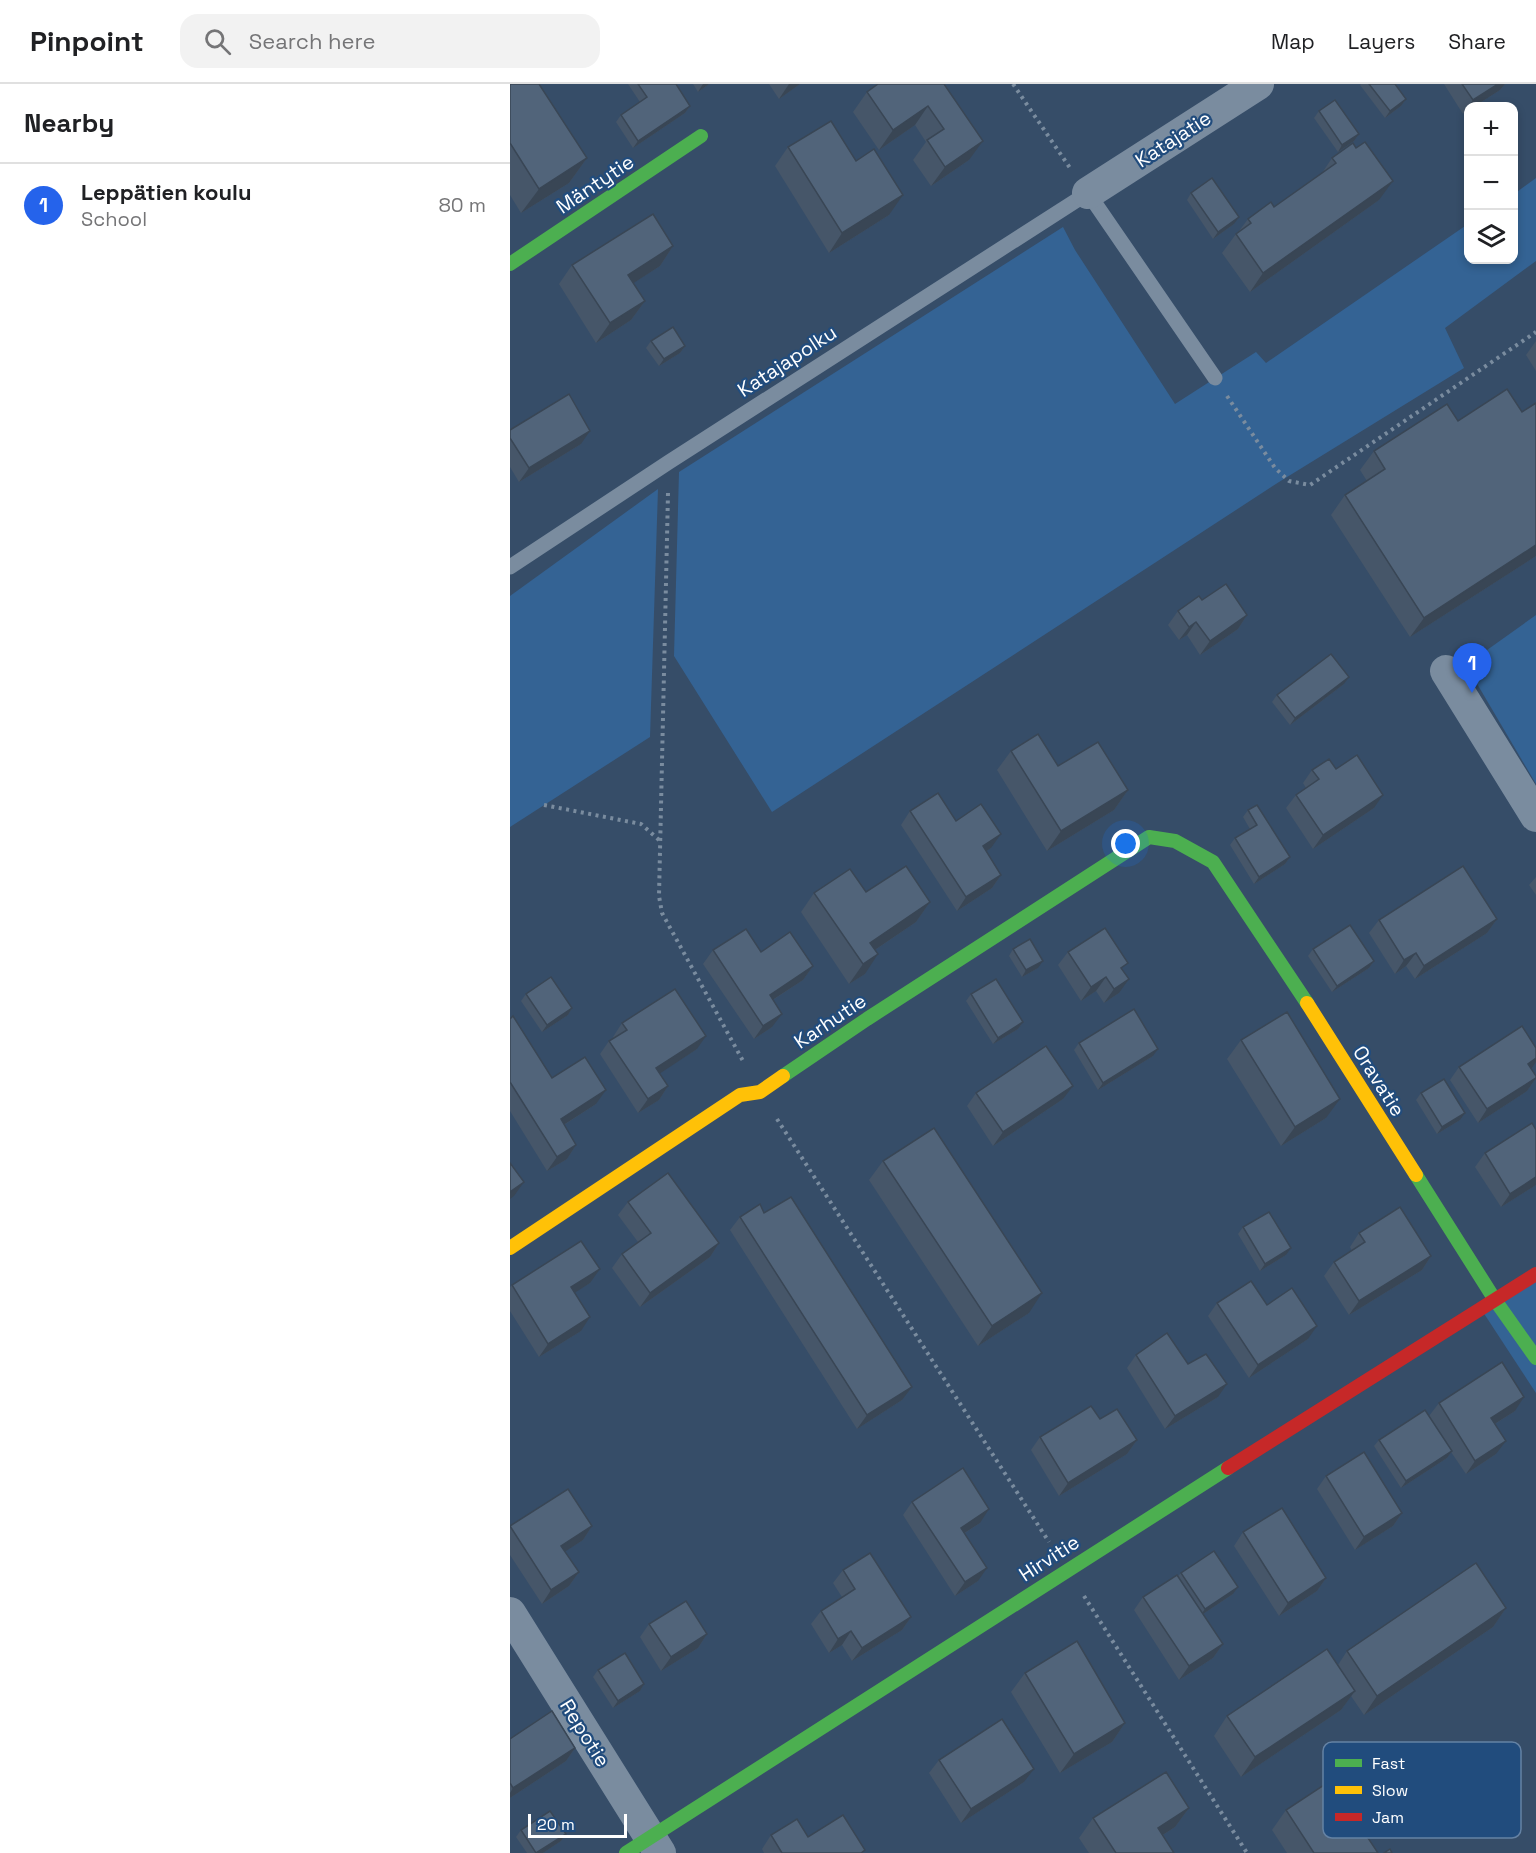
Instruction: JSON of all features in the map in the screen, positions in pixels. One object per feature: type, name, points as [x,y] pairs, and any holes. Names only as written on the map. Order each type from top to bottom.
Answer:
[{"type":"street","name":"Katajatie","points":[[1088,193],[1258,84]]},
{"type":"street","name":"Mäntytie","points":[[510,264],[701,136]]},
{"type":"street","points":[[1446,671],[1536,816]]},
{"type":"street","name":"Karhutie","points":[[510,1248],[740,1095],[760,1092],[867,1019],[1149,837],[1175,841]]},
{"type":"street","name":"Oravatie","points":[[1175,841],[1213,862],[1310,1008],[1495,1300],[1536,1358]]},
{"type":"street","name":"Hirvitie","points":[[645,1848],[1067,1569],[1536,1274]]},
{"type":"street","name":"Repotie","points":[[510,1613],[645,1848]]},
{"type":"lane","points":[[1088,193],[1215,378]]},
{"type":"lane","name":"Katajapolku","points":[[510,567],[1088,193]]},
{"type":"path","points":[[1013,84],[1088,193]]},
{"type":"path","points":[[1215,378],[1275,468],[1289,480],[1310,484],[1536,332]]},
{"type":"path","points":[[669,462],[658,896],[662,913],[760,1092],[1247,1853]]},
{"type":"path","points":[[544,805],[641,824],[659,840]]},
{"type":"shaded area","points":[[1536,178],[1536,261],[1445,328],[1464,368],[1279,482],[772,812],[674,656],[679,472],[1063,227],[1075,250],[1175,404],[1256,352],[1266,363],[1464,227],[1464,264],[1518,264],[1518,191]]},
{"type":"shaded area","points":[[658,489],[650,737],[510,827],[510,596]]},
{"type":"shaded area","points":[[1536,615],[1536,784],[1466,665]]},
{"type":"shaded area","points":[[1536,1278],[1536,1393],[1481,1309]]},
{"type":"building","points":[[510,84],[539,84],[587,158],[539,189],[510,143]]},
{"type":"building","points":[[638,84],[676,84],[690,106],[638,141],[621,115],[647,97]]},
{"type":"building","points":[[878,84],[944,84],[983,141],[945,167],[927,140],[944,129],[928,106],[893,130],[867,92]]},
{"type":"building","points":[[1369,84],[1395,84],[1406,99],[1390,111]]},
{"type":"building","points":[[1462,84],[1498,84],[1473,100]]},
{"type":"building","points":[[1335,100],[1359,134],[1342,145],[1319,111]]},
{"type":"building","points":[[831,121],[856,161],[874,149],[903,195],[842,233],[788,147]]},
{"type":"building","points":[[1365,142],[1393,181],[1263,273],[1236,234],[1251,223],[1248,219],[1271,202],[1274,207],[1336,163],[1332,158],[1353,143],[1356,148]]},
{"type":"building","points":[[1212,178],[1239,217],[1218,232],[1191,193]]},
{"type":"building","points":[[653,214],[673,246],[628,275],[645,301],[610,323],[572,265]]},
{"type":"building","points":[[673,327],[685,346],[664,359],[651,341]]},
{"type":"building","points":[[1507,389],[1522,412],[1536,403],[1536,545],[1424,618],[1345,495],[1385,469],[1374,451],[1447,404],[1458,421]]},
{"type":"building","points":[[569,394],[590,431],[529,468],[510,438],[510,430]]},
{"type":"building","points":[[1226,584],[1247,615],[1210,641],[1196,622],[1189,627],[1178,611],[1199,596],[1202,600]]},
{"type":"building","points":[[1331,654],[1349,677],[1295,718],[1277,695]]},
{"type":"building","points":[[1038,734],[1058,766],[1098,742],[1128,790],[1061,831],[1011,751]]},
{"type":"building","points":[[1357,755],[1383,795],[1323,835],[1296,795],[1319,779],[1312,770],[1329,759],[1336,769]]},
{"type":"building","points":[[938,793],[956,821],[981,804],[1001,834],[983,846],[1001,875],[966,897],[910,811]]},
{"type":"building","points":[[1257,805],[1290,857],[1259,877],[1235,838],[1257,825],[1248,810]]},
{"type":"building","points":[[906,866],[930,902],[870,943],[878,954],[863,964],[814,893],[850,869],[866,892]]},
{"type":"building","points":[[1463,866],[1497,919],[1424,966],[1416,953],[1404,960],[1379,920]]},
{"type":"building","points":[[1350,925],[1374,961],[1337,986],[1313,949]]},
{"type":"building","points":[[1105,928],[1128,963],[1121,968],[1129,979],[1114,989],[1106,977],[1091,987],[1068,952]]},
{"type":"building","points":[[746,929],[761,952],[790,932],[813,966],[770,995],[782,1014],[763,1026],[713,950]]},
{"type":"building","points":[[1030,939],[1043,961],[1026,970],[1013,949]]},
{"type":"building","points":[[551,977],[572,1008],[547,1025],[526,994]]},
{"type":"building","points":[[996,979],[1023,1022],[998,1038],[971,994]]},
{"type":"building","points":[[675,989],[706,1036],[656,1068],[668,1086],[648,1099],[609,1041],[627,1030],[622,1023]]},
{"type":"building","points":[[1134,1009],[1158,1049],[1103,1083],[1079,1043]]},
{"type":"building","points":[[1287,1012],[1340,1099],[1295,1127],[1241,1040]]},
{"type":"building","points":[[513,1016],[552,1078],[585,1057],[606,1090],[561,1119],[576,1145],[557,1157],[510,1082],[510,1019]]},
{"type":"building","points":[[1522,1026],[1536,1048],[1536,1058],[1528,1064],[1536,1078],[1487,1109],[1459,1067]]},
{"type":"building","points":[[1046,1046],[1073,1086],[1003,1132],[976,1093]]},
{"type":"building","points":[[1444,1079],[1465,1113],[1442,1127],[1421,1093]]},
{"type":"building","points":[[1532,1123],[1536,1130],[1536,1177],[1510,1194],[1485,1153]]},
{"type":"building","points":[[934,1128],[1042,1293],[992,1326],[883,1161]]},
{"type":"building","points":[[510,1163],[524,1182],[510,1192]]},
{"type":"building","points":[[668,1173],[719,1243],[650,1293],[622,1254],[651,1233],[628,1202]]},
{"type":"building","points":[[791,1197],[912,1387],[867,1415],[740,1217],[760,1204],[764,1213]]},
{"type":"building","points":[[1400,1207],[1431,1256],[1359,1301],[1334,1262],[1365,1242],[1359,1233]]},
{"type":"building","points":[[1269,1212],[1291,1248],[1265,1264],[1243,1227]]},
{"type":"building","points":[[581,1241],[600,1269],[571,1287],[590,1317],[548,1344],[512,1285]]},
{"type":"building","points":[[1251,1281],[1267,1305],[1292,1288],[1317,1326],[1258,1365],[1217,1303]]},
{"type":"building","points":[[1167,1333],[1188,1364],[1206,1354],[1227,1384],[1175,1416],[1136,1355]]},
{"type":"building","points":[[1502,1362],[1524,1397],[1491,1418],[1506,1441],[1475,1461],[1439,1403]]},
{"type":"building","points":[[1091,1406],[1100,1419],[1117,1409],[1137,1440],[1068,1483],[1040,1437]]},
{"type":"building","points":[[1425,1410],[1452,1451],[1406,1481],[1379,1440]]},
{"type":"building","points":[[1364,1452],[1402,1513],[1364,1537],[1326,1476]]},
{"type":"building","points":[[963,1468],[989,1509],[961,1528],[987,1568],[965,1582],[912,1502]]},
{"type":"building","points":[[568,1489],[592,1526],[561,1546],[579,1572],[551,1590],[510,1526]]},
{"type":"building","points":[[1282,1508],[1326,1578],[1288,1603],[1243,1532]]},
{"type":"building","points":[[1214,1551],[1238,1587],[1205,1609],[1181,1573]]},
{"type":"building","points":[[870,1553],[911,1617],[862,1648],[851,1631],[838,1639],[821,1611],[855,1589],[843,1570]]},
{"type":"building","points":[[1476,1563],[1506,1608],[1377,1696],[1347,1651]]},
{"type":"building","points":[[1177,1575],[1223,1644],[1189,1666],[1143,1597]]},
{"type":"building","points":[[686,1601],[707,1634],[671,1657],[649,1624]]},
{"type":"building","points":[[1077,1641],[1125,1723],[1074,1754],[1025,1673]]},
{"type":"building","points":[[1327,1649],[1355,1691],[1255,1757],[1227,1716]]},
{"type":"building","points":[[625,1653],[644,1684],[618,1701],[598,1670]]},
{"type":"building","points":[[552,1711],[575,1748],[513,1788],[510,1783],[510,1739]]},
{"type":"building","points":[[1002,1719],[1034,1769],[971,1809],[939,1760]]},
{"type":"building","points":[[1166,1772],[1189,1808],[1158,1828],[1174,1853],[1116,1853],[1093,1818]]},
{"type":"building","points":[[1323,1786],[1323,1838],[1368,1838],[1378,1853],[1314,1853],[1286,1810]]},
{"type":"building","points":[[550,1811],[566,1834],[536,1853],[521,1830]]},
{"type":"building","points":[[843,1815],[865,1850],[861,1853],[782,1853],[771,1835],[797,1819],[808,1837]]},
{"type":"traffic: fast","points":[[510,264],[701,136]]},
{"type":"traffic: fast","points":[[783,1076],[1149,837],[1175,841],[1213,862],[1307,1003]]},
{"type":"traffic: fast","points":[[1416,1175],[1495,1300],[1536,1358]]},
{"type":"traffic: fast","points":[[626,1853],[1228,1468]]},
{"type":"traffic: slow","points":[[1307,1003],[1416,1175]]},
{"type":"traffic: slow","points":[[510,1248],[740,1095],[760,1092],[783,1076]]},
{"type":"traffic: jam","points":[[1228,1468],[1536,1274]]},
{"type":"place","name":"Leppätien koulu","points":[[1472,693]]}]
